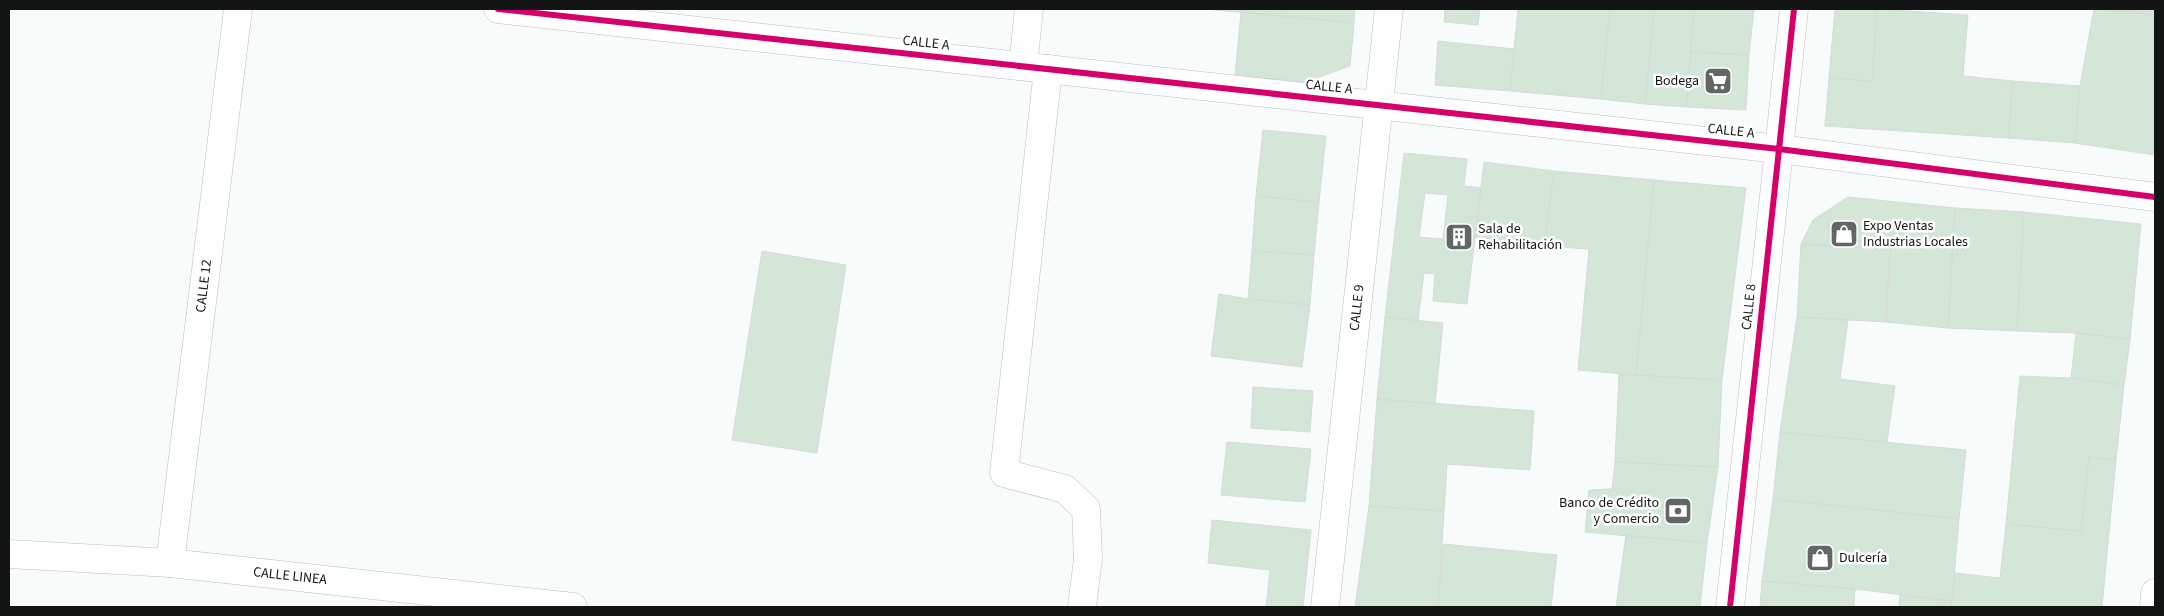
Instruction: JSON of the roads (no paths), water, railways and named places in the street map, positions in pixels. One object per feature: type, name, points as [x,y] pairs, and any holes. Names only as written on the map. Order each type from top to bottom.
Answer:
[{"type":"street","name":"CALLE 12","points":[[170,563],[238,9]]},
{"type":"street","name":"CALLE A","points":[[498,9],[681,19],[1035,68],[1779,149],[2155,196]]},
{"type":"street","points":[[1029,9],[1035,68],[1004,473],[1065,489],[1086,508],[1088,559],[1082,607]]},
{"type":"street","name":"CALLE 9","points":[[1325,607],[1389,9]]},
{"type":"street","name":"CALLE 8","points":[[1730,607],[1794,9]]},
{"type":"street","name":"CALLE LINEA","points":[[9,554],[170,563],[573,607]]},
{"type":"street","points":[[2154,607],[2155,593]]},
{"type":"place","name":"Bodega","points":[[1718,81]]},
{"type":"place","name":"Expo Ventas Industrias Locales","points":[[1844,234]]},
{"type":"place","name":"Sala de Rehabilitación","points":[[1459,237]]},
{"type":"place","name":"Banco de Crédito y Comercio","points":[[1678,511]]},
{"type":"place","name":"Dulcería","points":[[1820,558]]}]
